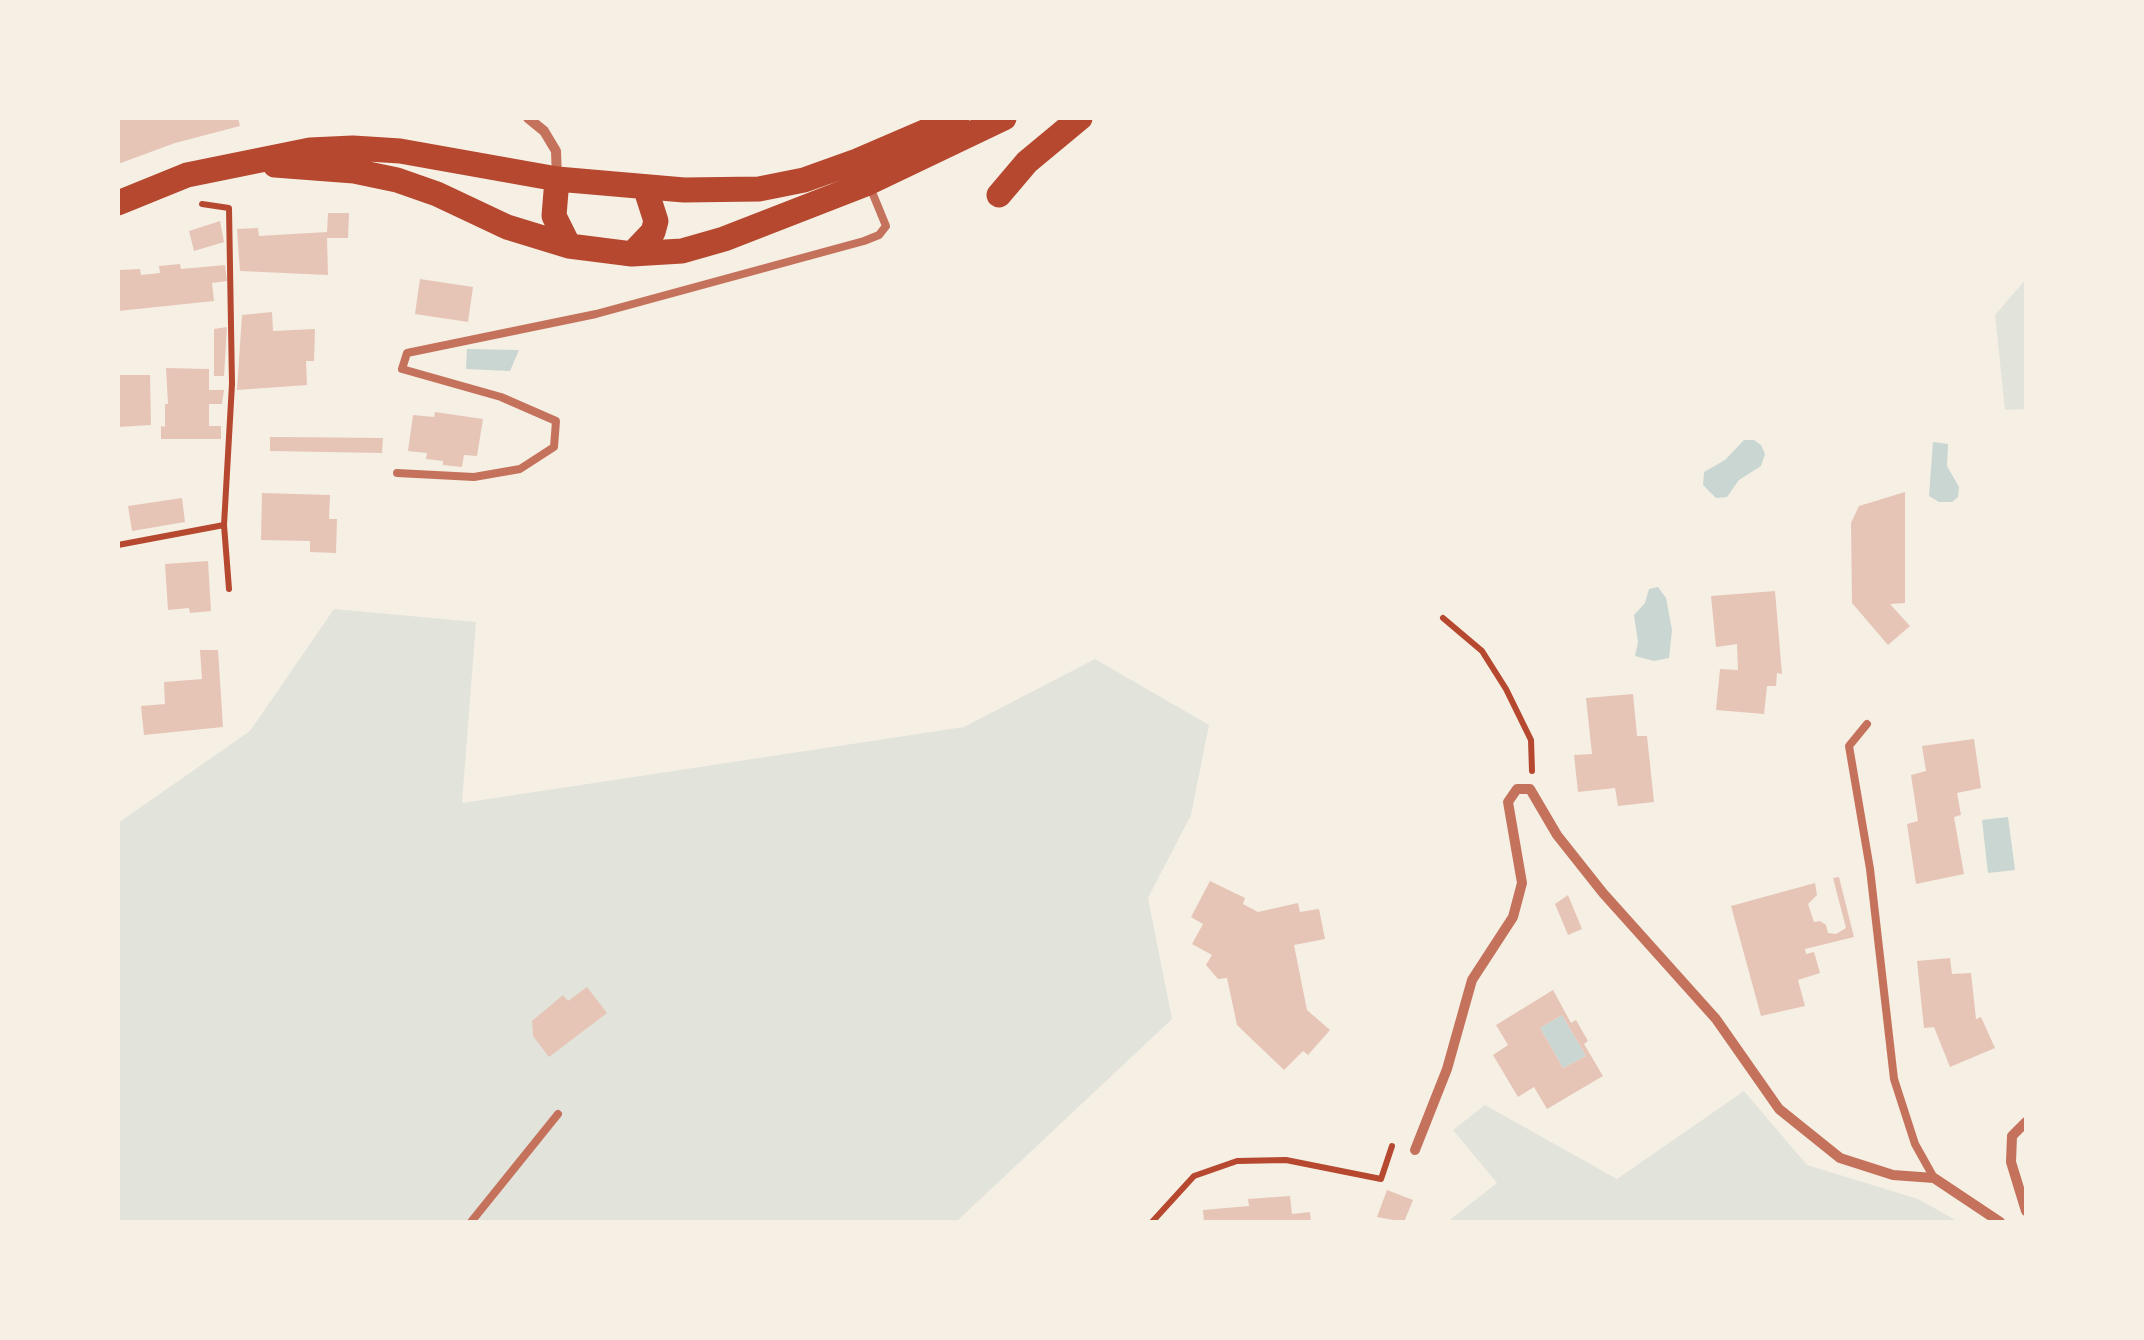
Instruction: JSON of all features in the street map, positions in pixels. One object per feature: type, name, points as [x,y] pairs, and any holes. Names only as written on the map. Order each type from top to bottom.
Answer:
[{"type":"main road","points":[[118,203],[186,175],[310,150],[353,148],[400,152],[557,179],[717,191],[759,188],[804,180],[957,118]]},
{"type":"main road","points":[[254,164],[354,171],[398,180],[507,227],[569,246],[632,254],[682,251],[724,239],[868,182],[1004,118]]},
{"type":"main road","points":[[999,195],[1027,162],[1080,118]]},
{"type":"main road","points":[[557,179],[556,224],[569,246]]},
{"type":"main road","points":[[632,254],[652,232],[656,221],[646,187]]},
{"type":"street","points":[[528,118],[544,132],[556,151],[557,179]]},
{"type":"street","points":[[1415,1150],[1447,1069],[1472,980],[1512,917],[1522,883],[1508,802],[1517,789],[1530,788],[1556,835],[1716,1019],[1779,1109],[1840,1158],[1893,1175],[1934,1178],[2000,1222]]},
{"type":"street","points":[[2026,1122],[2012,1136],[2011,1162],[2026,1212]]},
{"type":"lane","points":[[396,473],[474,477],[520,469],[554,446],[556,422],[500,396],[402,369],[407,353],[596,314],[864,241],[879,235],[886,226],[868,182]]},
{"type":"lane","points":[[1867,724],[1850,746],[1870,869],[1894,1079],[1914,1144],[1934,1178]]},
{"type":"lane","points":[[471,1222],[558,1114]]},
{"type":"path","points":[[186,175],[192,202],[229,208],[232,384],[224,525],[229,590]]},
{"type":"path","points":[[118,545],[224,525]]},
{"type":"path","points":[[1444,618],[1482,651],[1532,740]]},
{"type":"path","points":[[1152,1222],[1194,1176],[1236,1161],[1286,1160],[1381,1179],[1392,1144]]},
{"type":"shaded area","points":[[2026,279],[2026,409],[2005,410],[1995,315]]},
{"type":"shaded area","points":[[467,349],[519,350],[510,371],[466,369]]},
{"type":"shaded area","points":[[1744,440],[1761,445],[1765,454],[1761,466],[1739,480],[1727,497],[1716,498],[1703,485],[1704,472],[1725,460]]},
{"type":"shaded area","points":[[1933,442],[1948,444],[1947,466],[1959,487],[1958,497],[1952,502],[1939,502],[1929,496]]},
{"type":"shaded area","points":[[1658,587],[1666,598],[1672,630],[1669,658],[1654,661],[1635,656],[1638,642],[1634,615],[1645,603],[1649,589]]},
{"type":"shaded area","points":[[334,609],[476,622],[462,803],[964,727],[1095,659],[1209,725],[1191,815],[1148,898],[1172,1019],[956,1222],[118,1222],[118,823],[250,731]]},
{"type":"shaded area","points":[[2008,817],[2015,870],[1988,873],[1982,820]]},
{"type":"shaded area","points":[[1562,1015],[1586,1056],[1563,1068],[1540,1028]]},
{"type":"shaded area","points":[[1744,1091],[1807,1165],[1918,1199],[1959,1222],[1447,1222],[1497,1183],[1453,1130],[1485,1105],[1617,1179]]},
{"type":"building","points":[[118,118],[238,118],[240,126],[175,143],[118,164]]},
{"type":"building","points":[[328,213],[349,213],[348,238],[327,238],[328,275],[240,271],[237,229],[258,228],[259,236],[327,232]]},
{"type":"building","points":[[220,221],[224,242],[194,251],[189,231]]},
{"type":"building","points":[[180,264],[181,269],[225,265],[227,281],[212,283],[214,301],[118,311],[119,270],[140,269],[141,275],[160,273],[159,266]]},
{"type":"building","points":[[420,279],[473,287],[468,322],[415,314]]},
{"type":"building","points":[[272,312],[273,331],[315,329],[314,361],[306,361],[307,385],[237,390],[242,315]]},
{"type":"building","points":[[227,327],[224,376],[214,376],[214,329]]},
{"type":"building","points":[[166,368],[209,369],[209,390],[224,390],[222,404],[209,404],[209,426],[221,426],[221,439],[161,439],[168,404]]},
{"type":"building","points":[[118,375],[150,375],[151,425],[118,427]]},
{"type":"building","points":[[435,412],[483,419],[477,456],[464,455],[462,467],[426,459],[427,453],[408,451],[413,415],[434,417]]},
{"type":"building","points":[[270,437],[383,438],[382,453],[270,451]]},
{"type":"building","points":[[1905,492],[1905,603],[1890,604],[1910,626],[1888,645],[1852,603],[1851,523],[1859,506]]},
{"type":"building","points":[[262,493],[330,495],[329,519],[337,519],[336,553],[310,552],[310,541],[261,540]]},
{"type":"building","points":[[182,498],[185,522],[132,531],[128,506]]},
{"type":"building","points":[[208,561],[211,611],[168,610],[165,564]]},
{"type":"building","points":[[1775,591],[1782,674],[1777,673],[1776,686],[1767,686],[1764,714],[1716,710],[1720,669],[1738,670],[1737,644],[1716,647],[1711,596]]},
{"type":"building","points":[[200,650],[218,650],[223,727],[144,735],[141,706],[165,704],[164,682],[202,679]]},
{"type":"building","points":[[1633,694],[1637,736],[1647,736],[1654,802],[1618,806],[1615,788],[1578,792],[1574,755],[1592,754],[1586,698]]},
{"type":"building","points":[[1974,739],[1981,788],[1957,793],[1961,815],[1954,817],[1964,874],[1916,884],[1907,824],[1918,821],[1911,775],[1926,771],[1922,746]]},
{"type":"building","points":[[1839,877],[1854,937],[1805,949],[1806,954],[1814,952],[1820,973],[1798,980],[1805,1006],[1761,1016],[1731,906],[1815,883],[1817,895],[1808,904],[1814,922],[1820,921],[1828,933],[1836,934],[1846,928],[1833,878]]},
{"type":"building","points":[[1210,881],[1245,898],[1243,904],[1258,912],[1298,903],[1300,912],[1319,909],[1325,939],[1294,945],[1307,1010],[1330,1030],[1308,1055],[1303,1051],[1284,1070],[1237,1025],[1227,978],[1218,979],[1206,965],[1212,955],[1192,944],[1203,924],[1191,917]]},
{"type":"building","points":[[1568,895],[1582,929],[1568,935],[1555,904]]},
{"type":"building","points":[[1950,958],[1952,974],[1971,973],[1976,1019],[1981,1017],[1995,1048],[1950,1067],[1934,1027],[1924,1028],[1917,961]]},
{"type":"building","points":[[587,987],[607,1013],[549,1057],[533,1036],[532,1021],[563,995],[568,1001]]},
{"type":"building","points":[[1553,990],[1571,1023],[1576,1020],[1588,1041],[1584,1044],[1603,1076],[1547,1109],[1534,1087],[1518,1097],[1493,1055],[1508,1045],[1496,1025]],"holes":[[[1562,1015],[1586,1056],[1563,1068],[1540,1028]]]},
{"type":"building","points":[[1387,1190],[1413,1200],[1404,1222],[1377,1217]]},
{"type":"building","points":[[1290,1196],[1292,1214],[1310,1212],[1311,1222],[1204,1222],[1203,1210],[1249,1206],[1248,1199]]}]
